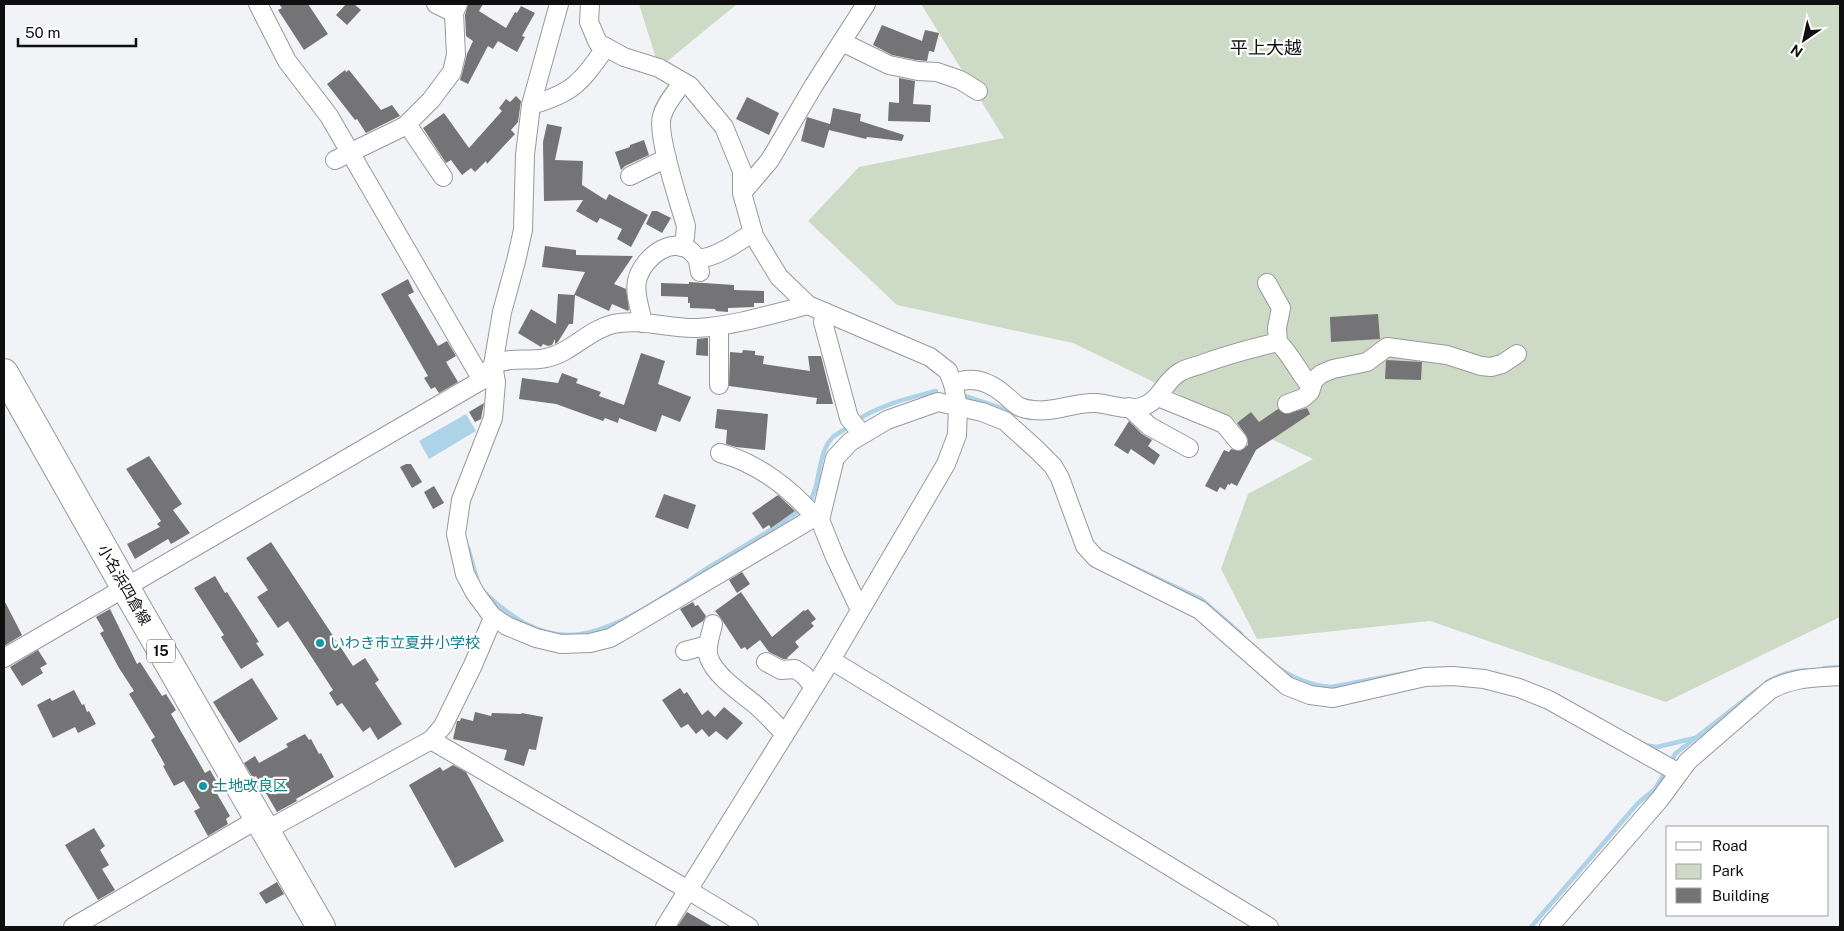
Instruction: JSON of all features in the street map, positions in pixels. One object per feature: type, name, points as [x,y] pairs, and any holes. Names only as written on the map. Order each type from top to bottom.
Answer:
[{"type":"main road","name":"小名浜四倉線","points":[[4,373],[321,927]]},
{"type":"street","points":[[258,4],[287,61],[329,116],[342,156],[482,380]]},
{"type":"street","points":[[342,156],[407,124],[431,100],[452,72],[456,55],[456,8],[436,4]]},
{"type":"street","points":[[559,4],[525,155],[523,230],[502,312],[493,418],[461,500],[456,534],[465,574],[493,618],[519,632],[547,642],[590,643],[610,638],[811,511],[834,458],[850,442],[855,426],[823,322],[825,312]]},
{"type":"street","points":[[590,4],[590,22],[598,43],[624,58],[659,68],[690,86],[724,127],[742,171],[742,193],[753,232],[780,277],[808,305],[930,357],[948,371],[958,406],[957,435],[946,464],[831,660],[665,927]]},
{"type":"street","points":[[742,193],[770,160],[866,4]]},
{"type":"street","points":[[842,42],[888,65],[918,72],[937,72],[960,80],[978,91]]},
{"type":"street","points":[[537,103],[570,90],[584,78],[606,48]]},
{"type":"street","points":[[682,247],[686,226],[667,158],[661,126],[662,115],[683,82]]},
{"type":"street","points":[[407,124],[443,177]]},
{"type":"street","points":[[630,176],[667,158]]},
{"type":"street","points":[[643,323],[636,284],[638,275],[644,265],[660,250],[672,246],[685,247],[699,265],[753,232]]},
{"type":"street","points":[[1267,283],[1281,308],[1278,342],[1287,351],[1301,375],[1311,387]]},
{"type":"street","points":[[4,658],[482,380],[499,363],[547,358],[571,348],[592,332],[628,322],[693,328],[719,326],[808,305]]},
{"type":"street","points":[[719,326],[720,385]]},
{"type":"street","points":[[953,384],[961,380],[970,379],[982,381],[1003,393],[1018,407],[1026,409],[1046,410],[1077,403],[1096,403],[1140,408],[1158,397],[1168,382],[1178,372],[1236,352],[1278,342]]},
{"type":"street","points":[[1287,404],[1303,398],[1310,392],[1314,380],[1321,374],[1333,369],[1368,362],[1388,347],[1447,355],[1481,366],[1491,367],[1502,364],[1517,354]]},
{"type":"street","points":[[1158,397],[1224,424],[1238,441]]},
{"type":"street","points":[[855,426],[887,420],[938,402],[982,412],[1005,421],[1053,466],[1060,478],[1085,546],[1096,558],[1200,610],[1287,686],[1310,695],[1333,698],[1425,677],[1452,676],[1484,679],[1519,688],[1549,700],[1671,768]]},
{"type":"street","points":[[1129,407],[1149,426],[1189,448]]},
{"type":"street","points":[[720,452],[754,466],[796,496],[820,520],[823,531],[860,610]]},
{"type":"street","points":[[73,927],[262,825],[431,740],[443,726],[474,665],[493,618]]},
{"type":"street","points":[[713,624],[708,645],[709,658],[726,680],[759,708],[785,734]]},
{"type":"street","points":[[684,651],[708,645]]},
{"type":"street","points":[[831,660],[1269,927]]},
{"type":"street","points":[[766,662],[781,670],[795,669],[804,675],[814,687]]},
{"type":"street","points":[[1549,927],[1660,798],[1671,768],[1688,761],[1770,690],[1783,682],[1796,679],[1840,676]]},
{"type":"street","points":[[431,740],[749,927]]},
{"type":"green space","points":[[639,4],[737,4],[659,68]]},
{"type":"green space","points":[[921,4],[1840,4],[1840,617],[1666,702],[1430,621],[1257,639],[1221,569],[1248,494],[1313,459],[1073,343],[897,305],[808,221],[859,167],[1004,138]]},
{"type":"water","points":[[466,414],[476,431],[429,459],[419,441]]},
{"type":"building","points":[[279,4],[308,4],[328,34],[304,50],[278,10],[282,8]]},
{"type":"building","points":[[346,4],[354,4],[361,10],[347,25],[336,15]]},
{"type":"building","points":[[468,4],[483,4],[479,11],[506,28],[515,12],[517,13],[521,6],[535,13],[522,36],[525,37],[517,52],[498,41],[493,49],[488,46],[468,84],[460,80],[467,54],[473,41],[466,36],[465,15]]},
{"type":"building","points":[[882,25],[922,41],[925,30],[939,33],[934,52],[929,51],[927,61],[892,55],[873,45]]},
{"type":"building","points":[[345,70],[346,72],[349,70],[381,110],[392,105],[400,116],[366,133],[357,119],[355,120],[327,84]]},
{"type":"building","points":[[899,78],[915,81],[913,104],[931,105],[930,122],[888,121],[889,102],[899,103]]},
{"type":"building","points":[[516,96],[521,101],[518,122],[511,130],[515,134],[487,164],[486,161],[475,172],[471,168],[462,175],[451,160],[446,163],[423,128],[444,113],[469,148],[502,111],[499,108],[506,99],[510,102]]},
{"type":"building","points":[[747,97],[779,113],[769,135],[736,119]]},
{"type":"building","points":[[833,108],[861,114],[860,121],[904,135],[902,141],[867,137],[866,139],[829,130],[824,148],[801,141],[807,117],[830,124]]},
{"type":"building","points":[[547,124],[562,127],[555,160],[583,161],[582,185],[606,200],[609,194],[648,215],[631,247],[617,239],[622,229],[600,218],[597,223],[576,211],[583,200],[544,201],[543,142]]},
{"type":"building","points":[[644,140],[649,155],[625,166],[621,170],[615,152]]},
{"type":"building","points":[[652,211],[657,211],[671,218],[662,233],[646,224]]},
{"type":"building","points":[[545,246],[576,250],[576,255],[633,256],[614,284],[626,289],[628,311],[612,304],[609,311],[575,295],[573,324],[569,324],[555,344],[555,339],[552,345],[543,344],[541,347],[518,333],[531,309],[556,324],[558,294],[574,295],[585,272],[542,267]]},
{"type":"building","points":[[408,279],[414,292],[408,295],[438,346],[447,341],[456,356],[446,362],[458,382],[439,393],[435,387],[431,389],[424,378],[428,376],[381,294]]},
{"type":"building","points":[[689,282],[734,285],[734,290],[764,291],[764,303],[754,303],[754,307],[728,308],[728,312],[716,311],[715,309],[690,308],[688,297],[661,296],[661,283],[689,284]]},
{"type":"building","points":[[1378,314],[1380,339],[1331,342],[1330,317]]},
{"type":"building","points":[[708,338],[708,356],[696,355],[697,339]]},
{"type":"building","points":[[743,350],[755,351],[755,355],[764,356],[763,364],[810,371],[808,356],[821,356],[833,404],[816,404],[817,398],[729,386],[730,352],[742,353]]},
{"type":"building","points":[[641,353],[665,361],[658,384],[691,397],[680,422],[662,415],[656,432],[619,418],[618,423],[605,418],[603,421],[556,404],[519,399],[522,378],[558,383],[562,373],[578,379],[576,383],[601,392],[599,396],[624,405]]},
{"type":"building","points":[[1387,360],[1422,362],[1421,380],[1385,379]]},
{"type":"building","points":[[484,403],[481,419],[475,422],[469,412]]},
{"type":"building","points":[[1307,408],[1310,414],[1256,450],[1237,486],[1231,483],[1230,485],[1228,484],[1225,490],[1220,487],[1217,492],[1205,486],[1224,450],[1229,452],[1231,449],[1240,451],[1248,445],[1246,435],[1237,423],[1251,412],[1259,422],[1278,409],[1286,414]]},
{"type":"building","points":[[717,409],[768,414],[765,450],[726,444],[727,430],[715,428]]},
{"type":"building","points":[[1129,421],[1142,434],[1152,440],[1148,446],[1160,455],[1154,465],[1131,449],[1128,454],[1114,445]]},
{"type":"building","points":[[149,456],[182,504],[173,510],[190,533],[171,544],[168,539],[135,559],[127,544],[160,527],[157,524],[161,521],[126,469]]},
{"type":"building","points":[[411,464],[422,482],[412,488],[400,467]]},
{"type":"building","points":[[434,486],[444,503],[433,509],[424,492]]},
{"type":"building","points":[[664,494],[696,505],[688,529],[655,517]]},
{"type":"building","points":[[778,495],[795,511],[771,528],[769,525],[763,529],[752,513]]},
{"type":"building","name":"いわき市立夏井小学校","points":[[271,542],[353,666],[365,658],[379,680],[375,683],[402,724],[378,740],[370,727],[363,732],[342,703],[337,706],[329,693],[333,690],[288,621],[278,628],[257,597],[268,590],[246,558]]},
{"type":"building","points":[[742,572],[750,584],[737,593],[729,580]]},
{"type":"building","points":[[215,576],[259,642],[256,643],[264,655],[241,669],[221,637],[224,635],[194,588]]},
{"type":"building","points":[[741,592],[772,637],[804,610],[808,609],[816,619],[811,623],[814,626],[795,642],[799,647],[788,659],[783,659],[769,652],[760,640],[747,650],[745,647],[741,649],[715,611]]},
{"type":"building","points":[[4,600],[22,635],[4,646]]},
{"type":"building","points":[[693,602],[695,606],[698,605],[706,616],[703,621],[692,628],[680,609]]},
{"type":"building","points":[[110,609],[137,664],[140,662],[162,696],[166,694],[176,710],[171,714],[205,773],[210,770],[221,789],[216,792],[230,816],[226,819],[228,824],[208,836],[194,811],[200,808],[184,781],[174,786],[163,766],[165,765],[151,740],[155,737],[129,694],[134,691],[100,633],[104,631],[96,617]]},
{"type":"building","points":[[38,650],[47,664],[40,668],[43,673],[22,686],[10,667]]},
{"type":"building","points":[[252,678],[278,719],[239,743],[213,702]]},
{"type":"building","points":[[680,688],[684,694],[687,692],[702,715],[708,710],[715,717],[724,707],[743,723],[727,740],[716,731],[709,737],[702,729],[696,734],[688,724],[681,728],[662,700]]},
{"type":"building","points":[[74,690],[96,724],[78,733],[75,727],[53,738],[37,705],[50,698],[52,701]]},
{"type":"building","points":[[475,712],[491,716],[492,713],[522,713],[543,717],[536,750],[529,749],[524,766],[504,760],[507,750],[453,739],[457,721],[460,721],[461,718],[473,721]]},
{"type":"building","points":[[305,734],[309,740],[311,739],[319,754],[321,753],[334,777],[277,812],[256,776],[253,778],[244,763],[255,756],[259,763],[288,747],[286,744]]},
{"type":"building","points":[[453,765],[466,772],[504,841],[455,868],[409,785],[440,767],[443,771]]},
{"type":"building","points":[[94,828],[105,846],[100,850],[109,865],[102,869],[115,890],[98,900],[65,845]]},
{"type":"building","points":[[277,882],[284,894],[266,904],[259,893]]},
{"type":"building","points":[[687,912],[713,927],[677,927]]},
{"type":"waterway","points":[[856,421],[884,406],[936,391]]},
{"type":"waterway","points":[[965,396],[1001,408],[1010,415]]},
{"type":"waterway","points":[[808,504],[815,488],[821,461],[828,444],[833,437],[850,426]]},
{"type":"waterway","points":[[486,594],[514,617],[545,632],[569,635],[605,628],[643,610],[802,509]]},
{"type":"waterway","points":[[468,548],[477,579]]},
{"type":"waterway","points":[[1118,560],[1201,599],[1241,634]]},
{"type":"waterway","points":[[1824,668],[1840,667]]},
{"type":"waterway","points":[[1278,668],[1303,681],[1331,687],[1422,670]]},
{"type":"waterway","points":[[1767,682],[1786,673],[1807,670]]},
{"type":"waterway","points":[[1670,764],[1675,754],[1757,690]]},
{"type":"waterway","points":[[1643,745],[1657,747],[1695,738]]},
{"type":"waterway","points":[[1531,927],[1638,803],[1655,789],[1666,771]]},
{"type":"place","name":"いわき市立夏井小学校","points":[[320,643]]},
{"type":"place","name":"土地改良区","points":[[203,786]]},
{"type":"district","name":"平上大越","points":[[1266,48]]}]
